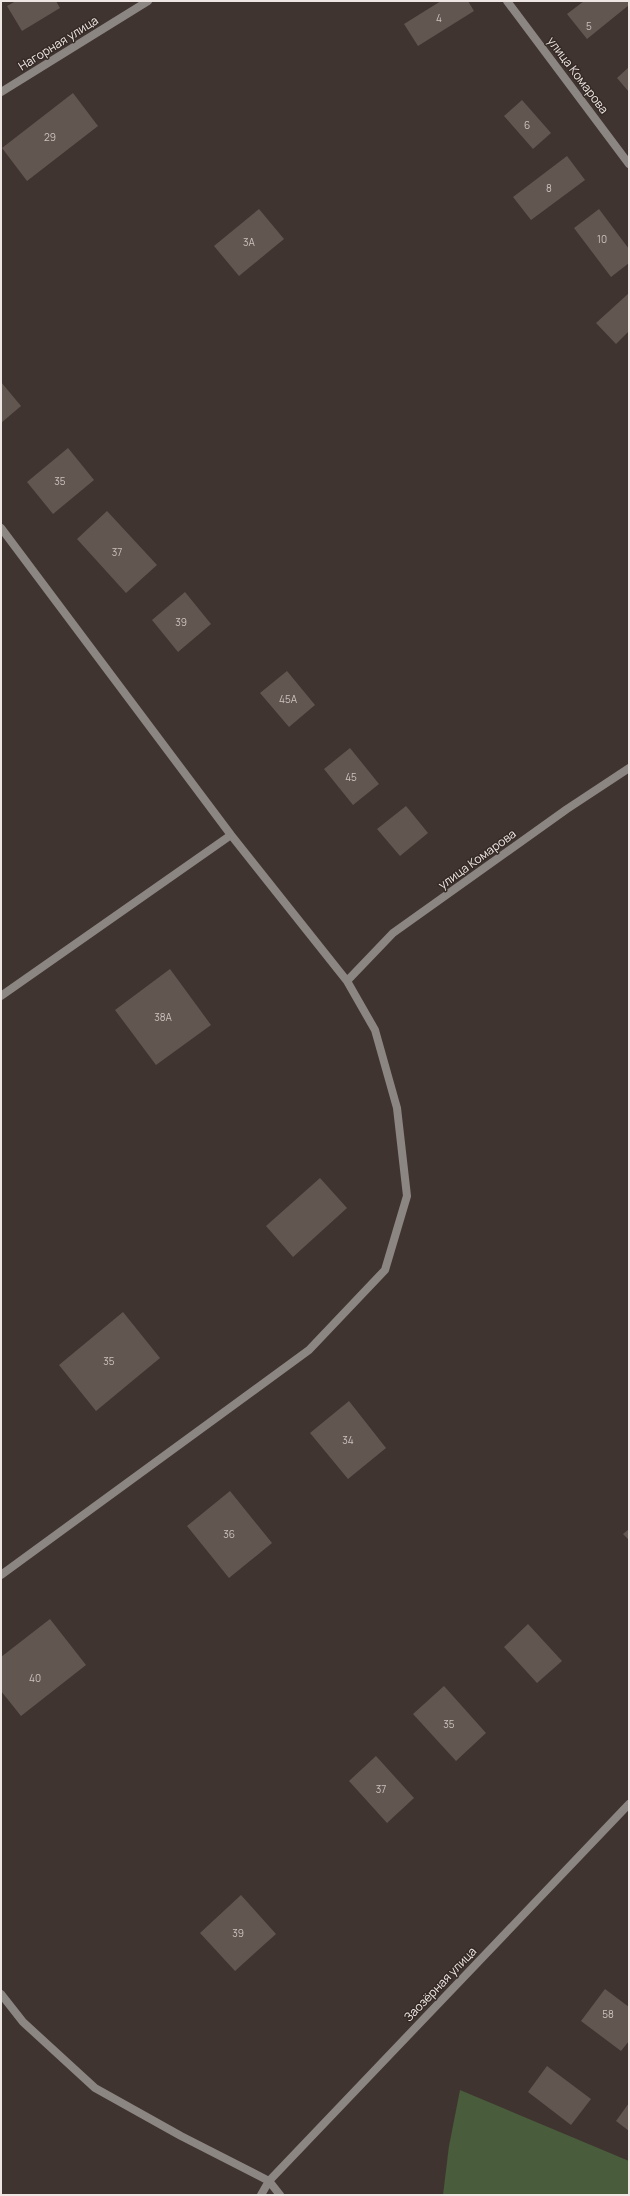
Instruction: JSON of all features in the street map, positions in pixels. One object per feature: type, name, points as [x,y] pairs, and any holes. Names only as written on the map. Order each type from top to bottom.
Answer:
[{"type":"street","name":"Нагорная улица","points":[[1,92],[148,1]]},
{"type":"street","name":"улица Комарова","points":[[507,1],[629,164]]},
{"type":"street","points":[[1,528],[231,835],[347,981],[375,1030],[397,1108],[407,1196],[385,1270],[309,1350],[1,1576]]},
{"type":"street","name":"улица Комарова","points":[[347,981],[393,933],[567,809],[629,768]]},
{"type":"street","points":[[1,996],[231,835]]},
{"type":"street","name":"Заозёрная улица","points":[[261,2195],[269,2181],[629,1804]]},
{"type":"street","points":[[1,1994],[23,2022],[96,2088],[181,2136],[269,2181],[280,2195]]},
{"type":"green space","points":[[460,2090],[629,2161],[629,2195],[443,2195],[449,2146]]},
{"type":"building","points":[[16,1],[56,1],[60,8],[22,31],[7,6]]},
{"type":"building","points":[[441,1],[468,1],[474,11],[418,46],[404,24]]},
{"type":"building","points":[[584,1],[629,1],[629,5],[587,39],[567,14]]},
{"type":"building","points":[[629,67],[629,92],[617,78]]},
{"type":"building","points":[[73,93],[98,126],[27,181],[2,148]]},
{"type":"building","points":[[522,100],[551,133],[533,149],[504,116]]},
{"type":"building","points":[[567,156],[585,180],[531,220],[513,197]]},
{"type":"building","points":[[259,209],[284,239],[239,276],[214,246]]},
{"type":"building","points":[[599,209],[629,249],[629,263],[611,277],[574,228]]},
{"type":"building","points":[[629,293],[629,331],[616,344],[596,323]]},
{"type":"building","points":[[1,382],[21,406],[1,423]]},
{"type":"building","points":[[68,448],[94,480],[53,514],[27,482]]},
{"type":"building","points":[[107,511],[157,565],[126,593],[77,539]]},
{"type":"building","points":[[185,592],[211,624],[178,652],[152,620]]},
{"type":"building","points":[[287,671],[315,705],[289,727],[260,693]]},
{"type":"building","points":[[350,748],[379,784],[353,805],[324,769]]},
{"type":"building","points":[[406,806],[428,833],[400,856],[377,829]]},
{"type":"building","points":[[170,969],[211,1025],[156,1065],[115,1010]]},
{"type":"building","points":[[320,1178],[347,1208],[293,1257],[266,1226]]},
{"type":"building","points":[[123,1312],[160,1358],[96,1411],[59,1365]]},
{"type":"building","points":[[349,1401],[386,1448],[348,1479],[310,1433]]},
{"type":"building","points":[[230,1491],[272,1543],[229,1578],[187,1526]]},
{"type":"building","points":[[629,1529],[629,1540],[623,1534]]},
{"type":"building","points":[[50,1619],[86,1665],[21,1716],[1,1691],[1,1657]]},
{"type":"building","points":[[528,1624],[562,1661],[537,1683],[504,1647]]},
{"type":"building","points":[[444,1686],[486,1733],[456,1761],[413,1714]]},
{"type":"building","points":[[376,1756],[414,1798],[387,1823],[349,1781]]},
{"type":"building","points":[[241,1895],[276,1934],[235,1971],[200,1933]]},
{"type":"building","points":[[605,1989],[629,2007],[629,2041],[621,2051],[581,2021]]},
{"type":"building","points":[[547,2066],[591,2099],[571,2125],[528,2092]]},
{"type":"building","points":[[629,2103],[629,2131],[616,2121]]}]
